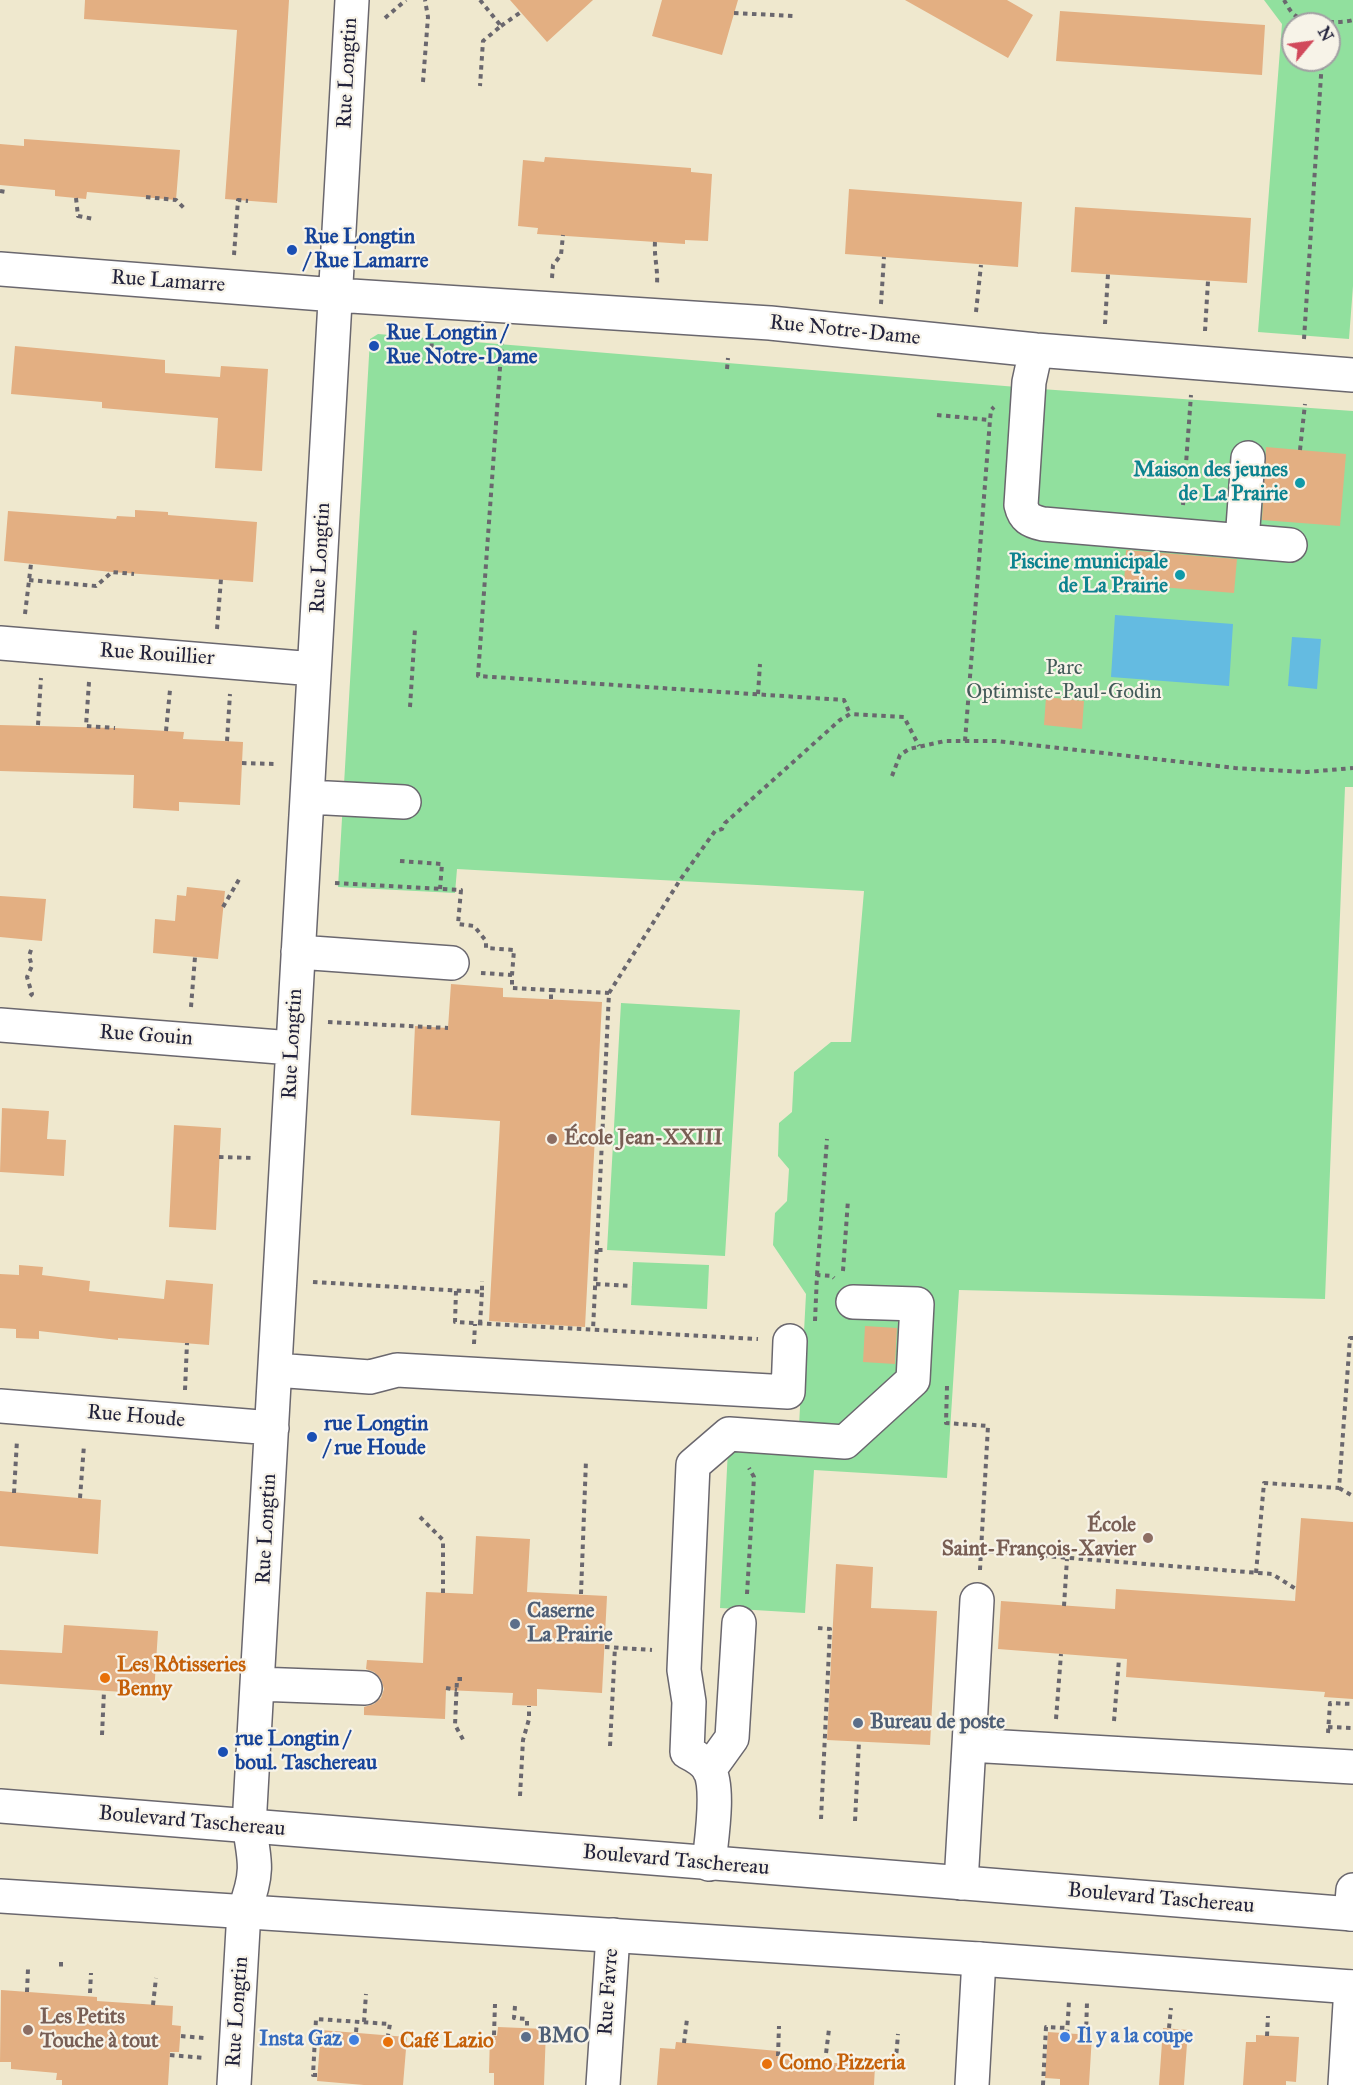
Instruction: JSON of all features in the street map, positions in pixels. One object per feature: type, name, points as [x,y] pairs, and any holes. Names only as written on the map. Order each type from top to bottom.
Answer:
[{"type":"street","name":"Rue Longtin","points":[[234,2085],[244,1911],[254,1883],[256,1857],[249,1826],[352,0]]},
{"type":"street","name":"Rue Lamarre","points":[[0,269],[336,295]]},
{"type":"street","name":"Rue Notre-Dame","points":[[336,295],[770,323],[1036,350],[1353,375]]},
{"type":"street","points":[[1036,350],[1029,382],[1021,505],[1023,514],[1029,520],[1043,524],[1290,545]]},
{"type":"street","points":[[1242,541],[1248,458]]},
{"type":"street","name":"Rue Rouillier","points":[[0,643],[314,669]]},
{"type":"street","points":[[308,797],[404,802]]},
{"type":"street","points":[[298,952],[452,963]]},
{"type":"street","name":"Rue Gouin","points":[[0,1025],[292,1048]]},
{"type":"street","points":[[709,1864],[715,1810],[712,1782],[709,1770],[700,1759],[687,1752],[689,1702],[684,1670],[693,1465],[729,1434],[845,1442],[913,1380],[917,1304],[848,1289]]},
{"type":"street","points":[[275,1370],[370,1377],[397,1370],[408,1370],[788,1392],[790,1341]]},
{"type":"street","name":"Rue Houde","points":[[0,1406],[273,1428]]},
{"type":"street","points":[[961,1883],[977,1600]]},
{"type":"street","points":[[709,1770],[732,1738],[741,1612]]},
{"type":"street","points":[[257,1684],[365,1688]]},
{"type":"street","points":[[969,1745],[1353,1767]]},
{"type":"street","name":"Boulevard Taschereau","points":[[0,1806],[961,1883],[1352,1906]]},
{"type":"street","points":[[0,1896],[979,1959],[1352,1987],[1345,2085]]},
{"type":"street","name":"Rue Favre","points":[[603,2085],[613,1935]]},
{"type":"street","points":[[972,2085],[979,1959]]},
{"type":"path","points":[[385,18],[406,0]]},
{"type":"path","points":[[423,82],[428,17],[424,0]]},
{"type":"path","points":[[480,0],[501,26]]},
{"type":"path","points":[[1284,0],[1293,12]]},
{"type":"path","points":[[480,86],[483,41],[521,12]]},
{"type":"path","points":[[734,13],[794,16]]},
{"type":"path","points":[[1304,339],[1322,72]]},
{"type":"path","points":[[0,191],[6,192]]},
{"type":"path","points":[[76,198],[78,216],[94,219]]},
{"type":"path","points":[[146,198],[176,200],[185,209]]},
{"type":"path","points":[[552,279],[553,265],[561,255],[563,236]]},
{"type":"path","points":[[655,242],[654,256],[658,269],[657,288]]},
{"type":"path","points":[[881,306],[884,256]]},
{"type":"path","points":[[976,313],[981,264]]},
{"type":"path","points":[[1105,324],[1108,274]]},
{"type":"path","points":[[1205,332],[1208,280]]},
{"type":"path","points":[[432,334],[432,366]]},
{"type":"path","points":[[502,340],[478,676],[844,700],[850,714]]},
{"type":"path","points":[[727,369],[728,358]]},
{"type":"path","points":[[1181,536],[1191,395]]},
{"type":"path","points":[[964,741],[991,410],[998,404]]},
{"type":"path","points":[[1300,450],[1305,404]]},
{"type":"path","points":[[937,415],[990,420]]},
{"type":"path","points":[[29,580],[96,586],[112,572],[134,573]]},
{"type":"path","points":[[410,707],[415,629]]},
{"type":"path","points":[[758,694],[760,664]]},
{"type":"path","points":[[38,725],[42,670]]},
{"type":"path","points":[[90,674],[86,726],[115,728]]},
{"type":"path","points":[[166,731],[171,681]]},
{"type":"path","points":[[227,741],[230,685]]},
{"type":"path","points":[[593,1330],[609,993],[680,879],[715,831],[722,829],[725,823],[840,720],[850,714],[904,717],[918,746]]},
{"type":"path","points":[[892,776],[900,755],[909,749],[945,741],[997,741],[1235,768],[1307,772],[1353,768]]},
{"type":"path","points":[[242,763],[276,764]]},
{"type":"path","points":[[400,861],[442,864],[440,889]]},
{"type":"path","points":[[223,908],[241,876]]},
{"type":"path","points":[[335,883],[460,890],[458,924],[474,926],[486,941],[486,948],[514,950],[512,988],[609,993]]},
{"type":"path","points":[[452,963],[472,973],[512,975]]},
{"type":"path","points":[[550,999],[551,990]]},
{"type":"path","points":[[328,1022],[448,1028]]},
{"type":"path","points":[[826,1139],[820,1275],[832,1276]]},
{"type":"path","points":[[219,1157],[255,1158]]},
{"type":"path","points":[[848,1200],[848,1289]]},
{"type":"path","points":[[598,1250],[607,1250]]},
{"type":"path","points":[[480,1324],[482,1281]]},
{"type":"path","points":[[313,1282],[482,1292]]},
{"type":"path","points":[[596,1284],[632,1286]]},
{"type":"path","points":[[456,1291],[455,1322],[790,1341]]},
{"type":"path","points":[[1339,1488],[1350,1338],[1353,1338]]},
{"type":"path","points":[[184,1389],[187,1343]]},
{"type":"path","points":[[950,1424],[988,1426],[977,1600]]},
{"type":"path","points":[[14,1493],[17,1440]]},
{"type":"path","points":[[80,1498],[84,1445]]},
{"type":"path","points":[[741,1612],[749,1591],[754,1477],[744,1459]]},
{"type":"path","points":[[580,1594],[586,1460]]},
{"type":"path","points":[[1256,1573],[1264,1483],[1339,1488],[1353,1496]]},
{"type":"path","points":[[420,1517],[443,1540],[443,1593]]},
{"type":"path","points":[[981,1551],[1272,1574],[1296,1589]]},
{"type":"path","points":[[1064,1606],[1067,1559]]},
{"type":"path","points":[[818,1628],[830,1629],[821,1819]]},
{"type":"path","points":[[605,1647],[631,1649]]},
{"type":"path","points":[[610,1746],[615,1647]]},
{"type":"path","points":[[1056,1720],[1061,1654]]},
{"type":"path","points":[[1114,1724],[1119,1659]]},
{"type":"path","points":[[462,1680],[457,1679],[455,1725],[465,1743]]},
{"type":"path","points":[[446,1688],[457,1690]]},
{"type":"path","points":[[102,1735],[104,1691]]},
{"type":"path","points":[[1328,1735],[1330,1702],[1353,1704]]},
{"type":"path","points":[[520,1796],[523,1740],[529,1719],[529,1706]]},
{"type":"path","points":[[1328,1727],[1353,1728]]},
{"type":"path","points":[[855,1821],[859,1741]]},
{"type":"path","points":[[61,1962],[61,1971]]},
{"type":"path","points":[[27,1969],[27,1992]]},
{"type":"path","points":[[90,1993],[91,1973]]},
{"type":"path","points":[[153,2005],[156,1978]]},
{"type":"path","points":[[364,2022],[366,1994]]},
{"type":"path","points":[[1043,2085],[1046,2027],[1067,2031],[1069,2001]]},
{"type":"path","points":[[1086,2035],[1087,2002]]},
{"type":"path","points":[[494,2036],[495,2004]]},
{"type":"path","points":[[515,2006],[513,2018],[527,2019],[527,2028]]},
{"type":"path","points":[[1169,2028],[1171,2008]]},
{"type":"path","points":[[1267,2036],[1268,2016]]},
{"type":"path","points":[[317,2075],[313,2075],[316,2019],[390,2024],[388,2035]]},
{"type":"path","points":[[684,2043],[687,2019]]},
{"type":"path","points":[[356,2032],[357,2022]]},
{"type":"path","points":[[778,2056],[779,2026]]},
{"type":"path","points":[[825,2062],[829,2030]]},
{"type":"path","points":[[895,2071],[898,2034]]},
{"type":"green space","points":[[1264,0],[1353,0],[1353,286],[1349,339],[1258,332],[1281,37],[1281,72],[1341,72],[1341,12],[1281,12],[1281,23]]},
{"type":"green space","name":"Parc Optimiste-Paul-Godin","points":[[378,334],[1041,389],[1353,411],[1353,787],[1345,787],[1325,1299],[959,1290],[947,1478],[814,1470],[805,1613],[720,1608],[728,1449],[799,1426],[806,1294],[773,1245],[775,1213],[787,1201],[789,1169],[778,1156],[779,1123],[792,1112],[794,1072],[831,1042],[851,1042],[864,891],[457,869],[455,893],[338,887],[370,339]]},
{"type":"green space","points":[[621,1003],[740,1010],[725,1256],[607,1250]]},
{"type":"green space","points":[[633,1262],[709,1265],[707,1309],[631,1305]]},
{"type":"water","points":[[1115,615],[1233,624],[1229,686],[1111,677]]},
{"type":"water","points":[[1292,637],[1321,639],[1317,689],[1288,686]]},
{"type":"building","points":[[85,0],[289,0],[277,203],[225,199],[237,30],[84,19]]},
{"type":"building","points":[[510,0],[593,0],[547,42]]},
{"type":"building","points":[[662,0],[738,0],[722,55],[652,36]]},
{"type":"building","points":[[905,0],[1007,0],[1033,15],[1008,58]]},
{"type":"building","points":[[1060,11],[1265,25],[1262,75],[1056,61]]},
{"type":"building","points":[[24,139],[180,150],[176,200],[87,192],[86,199],[55,196],[55,190],[0,185],[0,144],[24,146]]},
{"type":"building","points":[[545,157],[691,168],[691,172],[712,174],[708,241],[685,240],[685,244],[537,234],[538,228],[518,226],[523,160],[544,162]]},
{"type":"building","points":[[849,189],[1022,202],[1018,267],[845,254]]},
{"type":"building","points":[[1075,207],[1251,218],[1247,283],[1071,272]]},
{"type":"building","points":[[15,346],[165,360],[165,373],[220,377],[221,366],[268,369],[262,471],[215,468],[218,418],[102,408],[102,402],[11,394]]},
{"type":"building","name":"Maison des jeunes de La Prairie","points":[[1266,447],[1346,454],[1340,526],[1262,520]]},
{"type":"building","points":[[135,510],[257,522],[253,582],[112,572],[4,561],[8,511],[116,519],[117,516],[135,517]]},
{"type":"building","name":"Piscine municipale de La Prairie","points":[[1126,550],[1237,559],[1234,593],[1124,584]]},
{"type":"building","points":[[1046,697],[1084,701],[1082,729],[1044,725]]},
{"type":"building","points":[[0,725],[184,732],[183,739],[243,742],[240,805],[179,802],[179,811],[133,808],[134,775],[0,771]]},
{"type":"building","points":[[187,887],[225,891],[218,959],[153,953],[155,919],[175,921],[177,895],[186,896]]},
{"type":"building","points":[[0,896],[46,899],[42,941],[0,937]]},
{"type":"building","points":[[451,984],[503,988],[503,997],[602,1002],[585,1327],[489,1321],[500,1121],[411,1115],[415,1026],[448,1028]]},
{"type":"building","points":[[2,1108],[49,1111],[47,1139],[66,1140],[64,1176],[0,1172]]},
{"type":"building","points":[[174,1125],[221,1128],[216,1230],[169,1227]]},
{"type":"building","points":[[19,1265],[43,1267],[42,1275],[90,1281],[89,1291],[164,1299],[166,1280],[213,1284],[209,1345],[118,1338],[118,1340],[39,1331],[39,1339],[16,1338],[16,1329],[0,1328],[0,1274],[19,1275]]},
{"type":"building","points":[[865,1326],[897,1328],[895,1364],[863,1362]]},
{"type":"building","points":[[0,1491],[101,1500],[98,1554],[0,1546]]},
{"type":"building","points":[[1301,1518],[1353,1522],[1353,1699],[1324,1697],[1325,1692],[1126,1677],[1127,1659],[998,1649],[1001,1601],[1115,1609],[1116,1589],[1295,1601]]},
{"type":"building","name":"Caserne La Prairie","points":[[476,1536],[530,1539],[527,1592],[607,1596],[602,1693],[537,1689],[537,1706],[512,1705],[513,1693],[446,1690],[445,1719],[364,1715],[364,1707],[374,1704],[381,1698],[384,1689],[381,1679],[374,1672],[366,1669],[367,1660],[423,1663],[426,1592],[473,1594]]},
{"type":"building","points":[[836,1564],[873,1567],[871,1608],[937,1611],[930,1745],[827,1740]]},
{"type":"building","points":[[64,1625],[158,1631],[154,1694],[0,1684],[0,1650],[62,1653]]},
{"type":"building","points":[[1,1990],[97,1997],[97,2001],[173,2006],[172,2025],[181,2026],[179,2052],[170,2052],[168,2085],[62,2085],[62,2080],[56,2080],[57,2073],[11,2069],[11,2062],[0,2062]]},
{"type":"building","points":[[498,2027],[546,2029],[544,2085],[494,2085],[494,2073],[489,2073],[490,2035],[497,2036]]},
{"type":"building","points":[[1163,2028],[1188,2030],[1184,2085],[1159,2085]]},
{"type":"building","points":[[321,2030],[407,2037],[403,2085],[364,2085],[317,2081]]},
{"type":"building","points":[[1048,2032],[1092,2035],[1089,2085],[1060,2085],[1060,2079],[1045,2078]]},
{"type":"building","points":[[1256,2035],[1299,2037],[1296,2082],[1286,2081],[1286,2085],[1243,2085],[1246,2042],[1256,2042]]},
{"type":"building","points":[[676,2042],[778,2051],[778,2056],[784,2057],[783,2059],[875,2066],[874,2085],[657,2085],[660,2048],[675,2049]]},
{"type":"place","name":"Rue Longtin / Rue Lamarre","points":[[292,250]]},
{"type":"place","name":"Rue Longtin / Rue Notre-Dame","points":[[374,346]]},
{"type":"place","name":"Maison des jeunes de La Prairie","points":[[1300,483]]},
{"type":"place","name":"Piscine municipale de La Prairie","points":[[1180,575]]},
{"type":"place","name":"École Jean-XXIII","points":[[552,1139]]},
{"type":"place","name":"rue Longtin / rue Houde","points":[[312,1437]]},
{"type":"place","name":"École Saint-François-Xavier","points":[[1148,1538]]},
{"type":"place","name":"Caserne La Prairie","points":[[515,1624]]},
{"type":"place","name":"Les Rôtisseries Benny","points":[[105,1678]]},
{"type":"place","name":"Bureau de poste","points":[[858,1723]]},
{"type":"place","name":"rue Longtin / boul. Taschereau","points":[[223,1752]]},
{"type":"place","name":"Les Petits Touche à tout","points":[[28,2030]]},
{"type":"place","name":"BMO","points":[[526,2037]]},
{"type":"place","name":"Il y a la coupe","points":[[1065,2037]]},
{"type":"place","name":"Insta Gaz","points":[[354,2040]]},
{"type":"place","name":"Café Lazio","points":[[388,2042]]},
{"type":"place","name":"Como Pizzeria","points":[[767,2064]]}]
